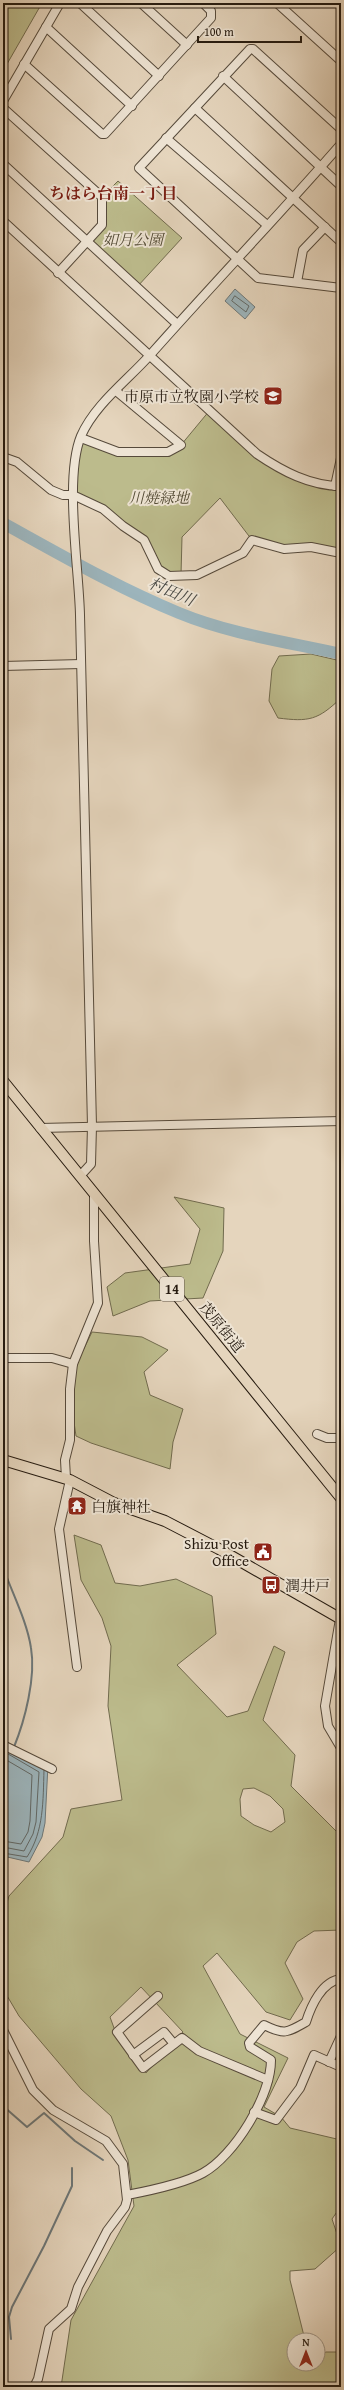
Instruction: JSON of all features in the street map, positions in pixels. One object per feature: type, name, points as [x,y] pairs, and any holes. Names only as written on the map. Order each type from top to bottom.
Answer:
[{"type":"main road","name":"茂原街道","points":[[3,1081],[341,1498]]},
{"type":"main road","points":[[3,1460],[68,1479],[114,1503],[165,1521],[195,1535],[340,1619]]},
{"type":"street","points":[[3,101],[60,3]]},
{"type":"street","points":[[80,3],[159,76]]},
{"type":"street","points":[[141,3],[187,45]]},
{"type":"street","points":[[24,64],[102,134],[109,132],[212,15],[203,3]]},
{"type":"street","points":[[277,3],[341,61]]},
{"type":"street","points":[[46,27],[132,106]]},
{"type":"street","points":[[341,129],[253,49],[247,50],[139,168],[258,278],[341,288]]},
{"type":"street","points":[[222,76],[341,186]]},
{"type":"street","points":[[3,108],[102,197],[102,225],[58,273]]},
{"type":"street","points":[[195,108],[341,242]]},
{"type":"street","points":[[166,138],[267,225]]},
{"type":"street","points":[[80,1176],[91,1164],[92,1126],[81,664],[74,495],[75,468],[81,438],[92,416],[150,356],[177,324],[267,225],[294,198],[341,144]]},
{"type":"street","points":[[3,164],[177,324]]},
{"type":"street","points":[[3,221],[257,454],[296,477],[338,486],[341,458]]},
{"type":"street","points":[[297,282],[303,250],[325,227]]},
{"type":"street","points":[[81,438],[118,452],[168,452],[181,445],[116,391]]},
{"type":"street","points":[[3,457],[18,462],[51,490],[62,495],[74,495],[103,509],[123,526],[144,540],[158,569],[169,576],[197,574],[243,553],[252,540],[284,549],[311,546],[341,553]]},
{"type":"street","points":[[3,666],[81,664]]},
{"type":"street","points":[[40,1128],[341,1120]]},
{"type":"street","points":[[77,1667],[59,1529],[68,1479],[65,1460],[70,1440],[70,1389],[73,1364],[98,1303],[94,1241],[94,1194]]},
{"type":"street","points":[[3,1358],[52,1358],[73,1364]]},
{"type":"street","points":[[316,1434],[327,1438],[341,1438]]},
{"type":"street","points":[[340,1619],[325,1706],[328,1726],[341,1748]]},
{"type":"street","points":[[3,1745],[52,1769]]},
{"type":"street","points":[[127,2196],[152,2190],[202,2173],[228,2153],[264,2094],[268,2080],[271,2060],[250,2047],[249,2043],[253,2036],[264,2025],[280,2033],[290,2031],[306,2022],[309,2013],[325,1985],[341,1979]]},
{"type":"street","points":[[158,1996],[117,2032],[143,2068],[182,2038],[199,2051],[268,2080]]},
{"type":"street","points":[[3,2030],[33,2090],[53,2110],[106,2141],[123,2164],[127,2196],[127,2203],[107,2232],[78,2287],[71,2309],[49,2329],[38,2379],[34,2387]]},
{"type":"street","points":[[134,2055],[164,2032],[174,2044]]},
{"type":"street","points":[[329,2062],[341,2036]]},
{"type":"street","points":[[254,2112],[276,2120],[300,2088],[314,2055],[341,2067]]},
{"type":"green space","points":[[3,3],[42,3],[3,71]]},
{"type":"green space","name":"如月公園","points":[[118,181],[182,238],[137,287],[87,241],[102,225],[102,197]]},
{"type":"green space","name":"川焼緑地","points":[[210,410],[285,472],[341,486],[341,553],[284,549],[252,540],[220,498],[182,537],[181,575],[158,569],[144,540],[103,509],[73,495],[81,438],[118,452],[168,452],[181,445]]},
{"type":"green space","points":[[311,654],[341,661],[341,698],[326,711],[312,718],[298,720],[278,718],[269,701],[272,669],[279,656]]},
{"type":"green space","points":[[174,1197],[224,1208],[223,1251],[203,1298],[150,1301],[113,1316],[107,1287],[125,1273],[190,1264],[200,1229]]},
{"type":"green space","points":[[92,1332],[142,1337],[168,1350],[144,1372],[150,1395],[183,1409],[173,1442],[170,1469],[91,1443],[76,1436],[68,1381]]},
{"type":"green space","points":[[74,1535],[101,1545],[115,1583],[140,1586],[176,1579],[212,1596],[216,1634],[177,1665],[227,1717],[248,1711],[274,1646],[285,1652],[263,1720],[295,1755],[291,1786],[337,1832],[341,1849],[341,1930],[314,1931],[297,1942],[285,1963],[303,1999],[290,2020],[266,2012],[217,1953],[203,1966],[240,2034],[288,2058],[264,2107],[281,2117],[290,2128],[341,2140],[341,2206],[332,2219],[341,2246],[315,2269],[290,2271],[290,2280],[303,2332],[286,2332],[286,2372],[326,2372],[326,2352],[341,2352],[341,2387],[61,2387],[71,2320],[134,2206],[128,2160],[111,2116],[81,2089],[19,2016],[3,1989],[3,1916],[9,1896],[63,1837],[71,1809],[122,1800],[108,1706],[111,1646],[102,1618],[81,1580]],"holes":[[[254,1788],[270,1796],[283,1809],[285,1822],[271,1832],[254,1825],[241,1816],[240,1799],[243,1789]],[[141,1987],[183,2032],[146,2073],[114,2028],[110,2017]]]},
{"type":"water","points":[[235,289],[255,307],[245,319],[225,301]]},
{"type":"water","points":[[3,1741],[48,1765],[45,1823],[42,1837],[29,1862],[3,1856]]},
{"type":"waterway","name":"村田川","points":[[3,523],[112,582],[179,613],[218,627],[341,654]]},
{"type":"waterway","points":[[3,1567],[26,1628],[32,1659],[31,1685],[26,1711],[14,1747]]},
{"type":"waterway","points":[[3,2106],[27,2127],[44,2113],[75,2141],[103,2160]]},
{"type":"waterway","points":[[11,2339],[9,2317],[12,2307],[44,2246],[72,2186],[72,2168]]},
{"type":"place","name":"市原市立牧園小学校","points":[[273,396]]},
{"type":"place","name":"白旗神社","points":[[77,1506]]},
{"type":"place","name":"Shizu Post Office","points":[[263,1552]]},
{"type":"place","name":"潤井戸","points":[[271,1585]]},
{"type":"district","name":"ちはら台南一丁目","points":[[113,193]]}]
